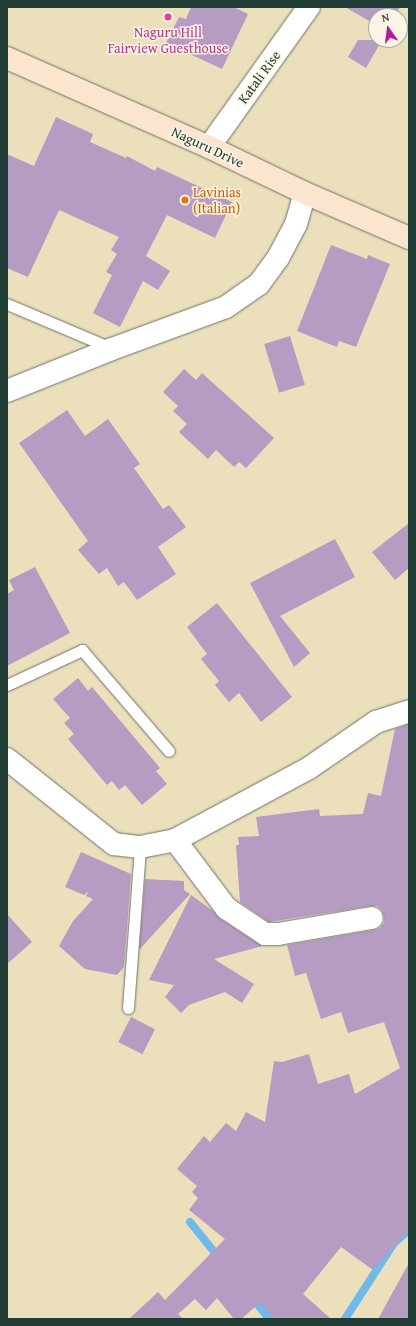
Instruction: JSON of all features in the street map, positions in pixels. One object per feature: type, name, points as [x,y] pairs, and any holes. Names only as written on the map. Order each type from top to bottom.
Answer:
[{"type":"street","name":"Katali Rise","points":[[209,147],[309,7]]},
{"type":"street","name":"Naguru Drive","points":[[7,58],[209,147],[305,193],[409,238]]},
{"type":"street","points":[[7,391],[112,349],[226,307],[259,284],[278,258],[292,231],[305,193]]},
{"type":"street","points":[[7,759],[114,844],[140,848],[175,840],[309,768],[376,722],[409,711]]},
{"type":"street","points":[[175,840],[226,908],[265,934],[278,934],[372,918]]},
{"type":"lane","points":[[7,304],[112,349]]},
{"type":"lane","points":[[7,685],[82,650],[169,751]]},
{"type":"lane","points":[[128,1008],[140,848]]},
{"type":"building","points":[[191,7],[234,7],[248,14],[222,69],[166,43],[179,17],[186,19]]},
{"type":"building","points":[[345,7],[400,7],[368,8],[368,20]]},
{"type":"building","points":[[358,40],[368,40],[368,48],[377,48],[366,68],[348,57]]},
{"type":"building","points":[[56,117],[93,134],[90,142],[126,158],[127,156],[155,171],[157,167],[232,202],[215,238],[167,215],[146,256],[170,271],[158,290],[143,281],[120,327],[93,313],[112,275],[106,272],[117,254],[111,250],[119,237],[59,210],[28,277],[7,268],[7,154],[34,166]]},
{"type":"building","points":[[331,245],[367,259],[368,255],[390,264],[356,347],[339,341],[337,347],[297,331]]},
{"type":"building","points":[[290,336],[305,385],[279,393],[264,344]]},
{"type":"building","points":[[184,369],[196,380],[202,373],[274,438],[246,468],[239,462],[234,467],[216,450],[208,459],[179,432],[187,424],[173,411],[178,406],[163,392]]},
{"type":"building","points":[[67,410],[85,436],[108,419],[140,464],[134,468],[163,509],[169,505],[186,527],[158,547],[176,574],[137,600],[124,582],[118,586],[107,568],[99,574],[78,550],[88,541],[19,443]]},
{"type":"building","points":[[409,523],[409,568],[395,580],[372,552]]},
{"type":"building","points":[[335,539],[355,577],[280,616],[310,653],[294,667],[250,583]]},
{"type":"building","points":[[35,567],[70,633],[7,666],[7,594],[14,590],[9,580]]},
{"type":"building","points":[[217,603],[292,697],[261,722],[239,693],[229,702],[215,685],[219,681],[201,659],[207,654],[187,627]]},
{"type":"building","points":[[78,678],[88,691],[92,687],[160,768],[156,771],[167,784],[142,805],[125,785],[119,790],[112,781],[107,785],[68,739],[74,734],[64,723],[70,718],[53,699]]},
{"type":"building","points":[[409,724],[409,1229],[373,1270],[341,1247],[303,1294],[331,1319],[274,1319],[260,1303],[241,1319],[234,1319],[217,1298],[206,1310],[195,1299],[178,1314],[183,1319],[129,1319],[158,1292],[165,1300],[225,1239],[189,1210],[198,1198],[192,1192],[197,1186],[177,1169],[204,1136],[210,1142],[226,1123],[236,1131],[246,1112],[265,1122],[274,1061],[282,1062],[309,1054],[318,1084],[349,1074],[355,1094],[400,1068],[384,1022],[348,1033],[341,1012],[321,1019],[306,973],[295,976],[287,945],[380,928],[384,923],[382,910],[377,906],[370,906],[269,922],[240,902],[236,845],[239,845],[238,837],[259,836],[256,817],[319,809],[320,816],[363,814],[368,793],[381,796],[395,729]]},
{"type":"building","points":[[81,852],[131,874],[124,967],[117,975],[85,969],[59,946],[73,921],[93,899],[86,896],[89,891],[84,895],[65,887]]},
{"type":"building","points":[[145,879],[184,881],[184,890],[190,894],[139,950]]},
{"type":"building","points":[[191,895],[212,910],[219,918],[262,946],[214,959],[254,984],[242,1003],[225,992],[189,1005],[181,1013],[165,997],[174,985],[149,980]]},
{"type":"building","points":[[7,914],[32,942],[7,964]]},
{"type":"building","points":[[131,1017],[155,1029],[142,1054],[118,1042]]},
{"type":"building","points":[[409,1263],[409,1319],[378,1319],[389,1299]]},
{"type":"waterway","points":[[190,1222],[220,1259]]},
{"type":"waterway","points":[[345,1319],[394,1243],[409,1230]]},
{"type":"waterway","points":[[252,1297],[269,1319]]},
{"type":"place","name":"Naguru Hill Fairview Guesthouse","points":[[168,17]]},
{"type":"place","name":"Lavinias (Italian)","points":[[185,200]]}]
